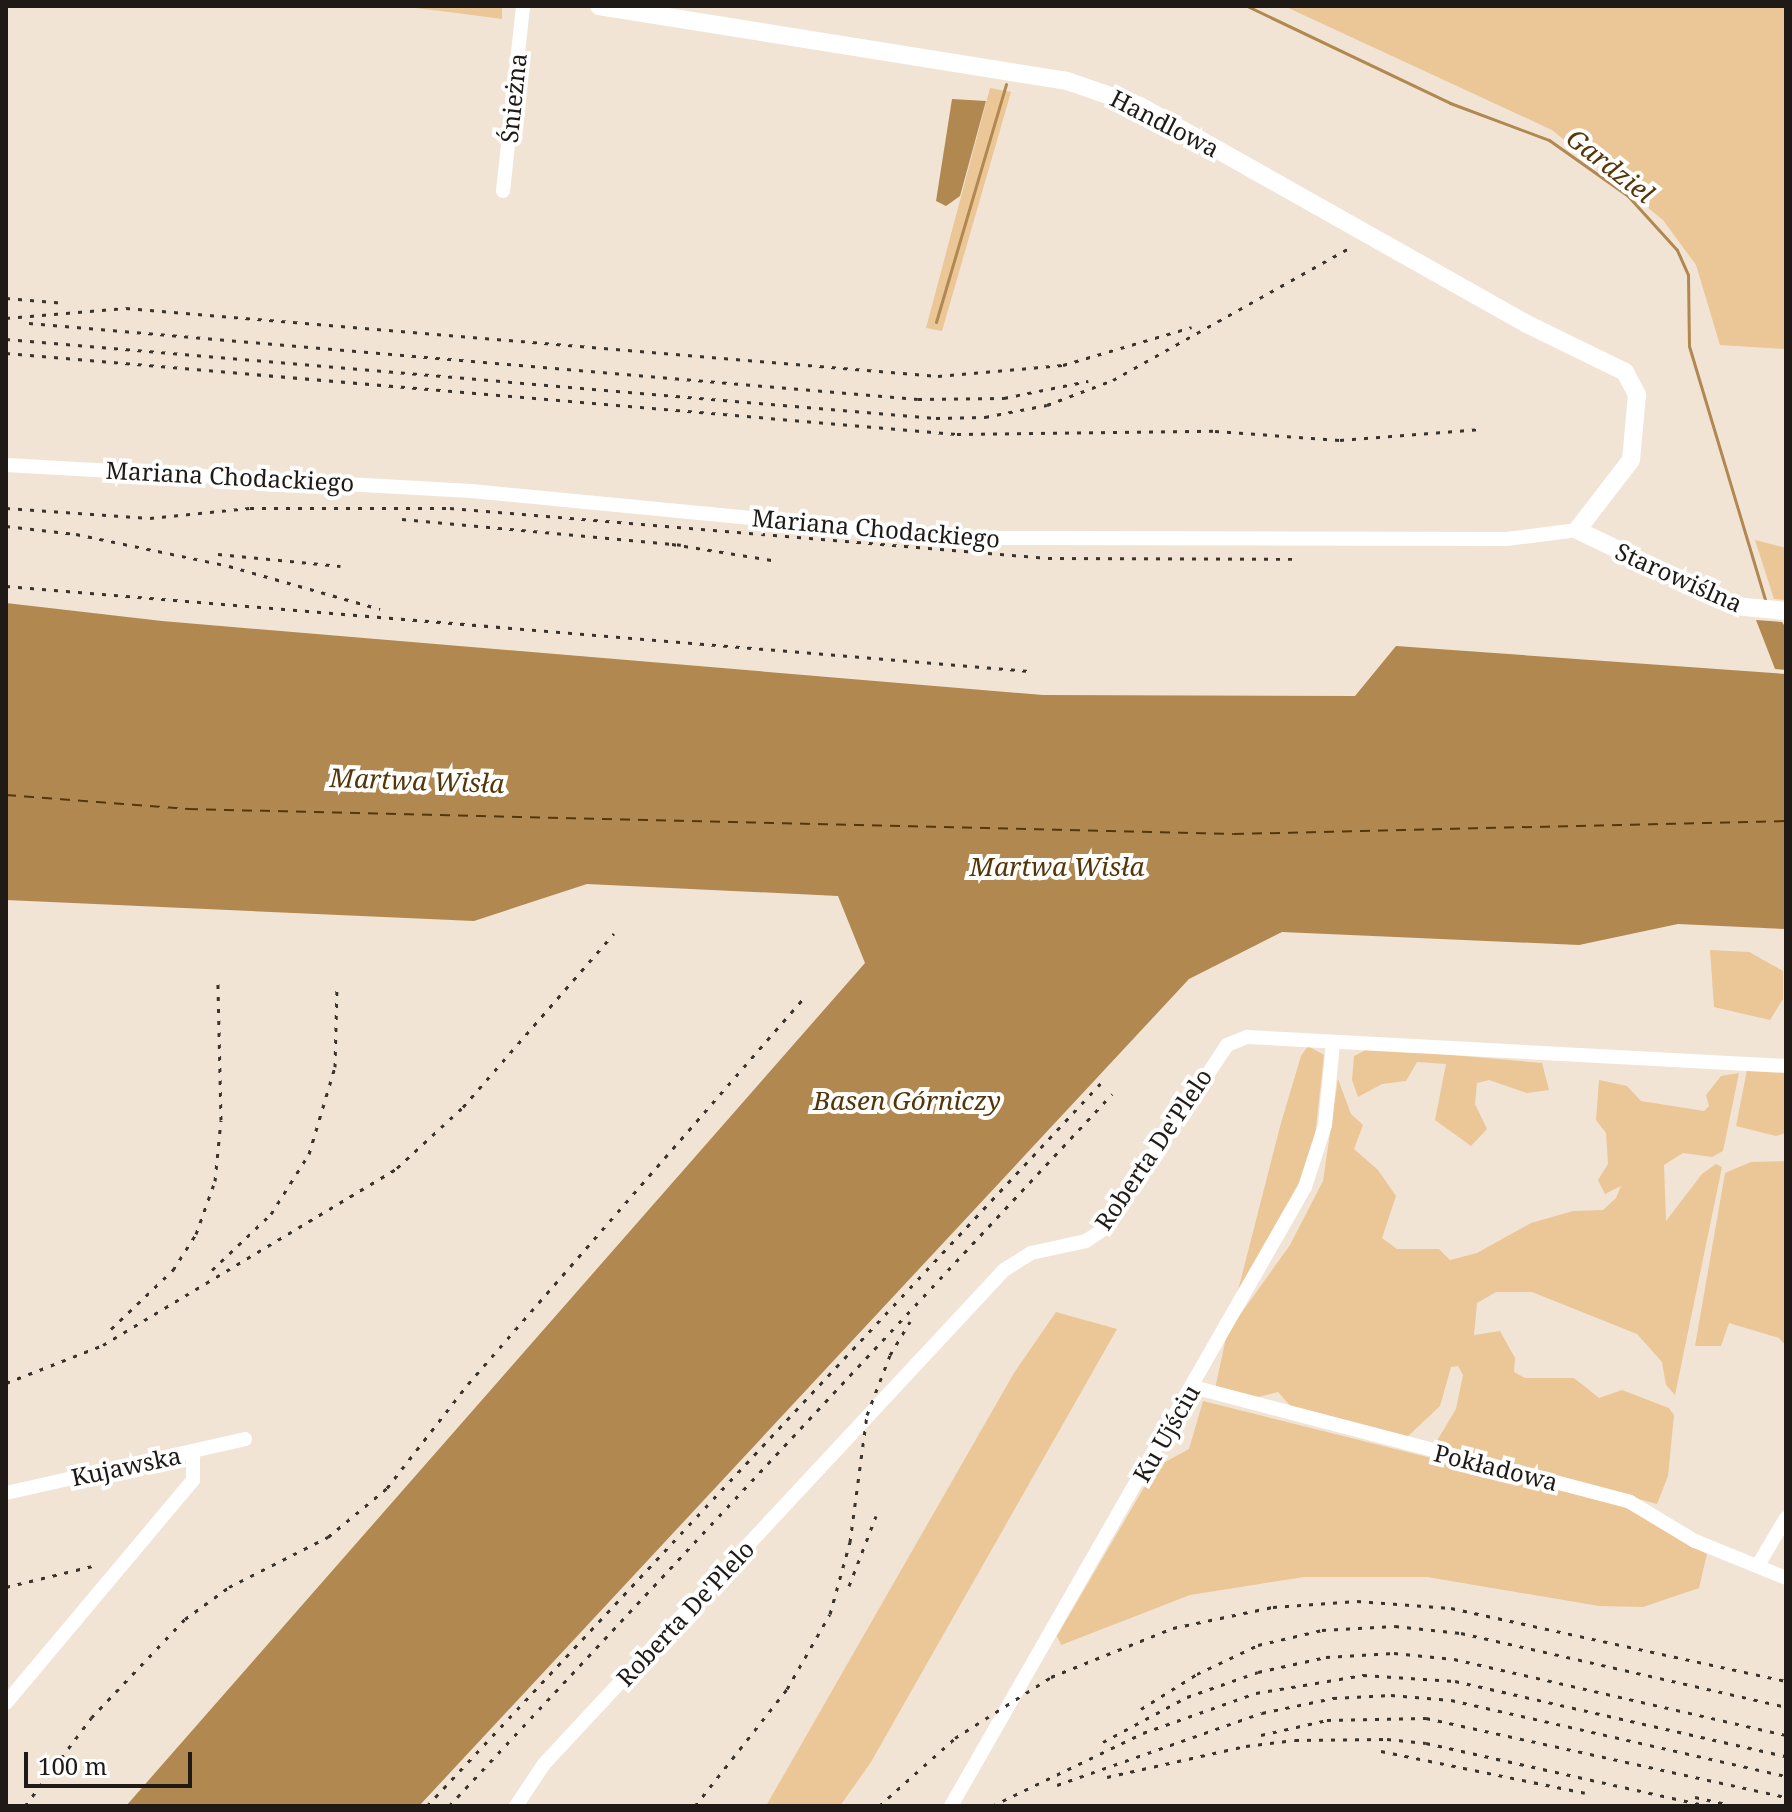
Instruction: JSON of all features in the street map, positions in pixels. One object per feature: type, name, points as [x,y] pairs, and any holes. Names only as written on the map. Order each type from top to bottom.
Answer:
[{"type":"street","name":"Śnieżna","points":[[503,191],[523,6]]},
{"type":"street","name":"Handlowa","points":[[599,6],[1094,87],[1140,106],[1527,324],[1617,367],[1631,380],[1637,395],[1631,460],[1577,530]]},
{"type":"street","name":"Mariana Chodackiego","points":[[6,465],[471,491],[961,538],[1507,539],[1577,530]]},
{"type":"street","name":"Starowiślna","points":[[1577,530],[1727,603],[1752,609],[1784,611]]},
{"type":"street","name":"Roberta De'Plelo","points":[[516,1806],[544,1764],[1004,1270],[1031,1253],[1086,1241],[1104,1229],[1225,1047],[1247,1037],[1786,1066]]},
{"type":"street","name":"Ku Ujściu","points":[[951,1806],[1193,1387],[1318,1155],[1333,1043]]},
{"type":"street","name":"Pokładowa","points":[[1193,1387],[1630,1502],[1695,1541],[1786,1578]]},
{"type":"street","name":"Kujawska","points":[[6,1493],[245,1439]]},
{"type":"street","points":[[6,1703],[193,1480],[193,1451]]},
{"type":"street","points":[[1758,1565],[1786,1518]]},
{"type":"shaded area","points":[[398,6],[502,6],[502,19],[457,13]]},
{"type":"shaded area","points":[[1284,6],[1786,6],[1786,349],[1720,345],[1696,265],[1663,220],[1552,130]]},
{"type":"shaded area","points":[[990,88],[1011,92],[942,331],[926,328]]},
{"type":"shaded area","points":[[1755,540],[1786,548],[1786,600],[1774,599]]},
{"type":"shaded area","points":[[1710,950],[1749,952],[1783,971],[1783,999],[1770,1020],[1714,1007]]},
{"type":"shaded area","points":[[1308,1046],[1324,1055],[1313,1155],[1304,1181],[1234,1306],[1281,1123],[1301,1056]]},
{"type":"shaded area","points":[[1370,1048],[1542,1063],[1549,1090],[1527,1093],[1489,1080],[1477,1083],[1475,1104],[1487,1129],[1471,1146],[1435,1120],[1446,1064],[1417,1062],[1406,1081],[1382,1084],[1358,1097],[1352,1080],[1354,1056]]},
{"type":"shaded area","points":[[1747,1070],[1786,1070],[1786,1133],[1776,1136],[1736,1126]]},
{"type":"shaded area","points":[[1739,1073],[1723,1151],[1712,1157],[1683,1153],[1664,1165],[1666,1221],[1702,1174],[1716,1164],[1722,1167],[1675,1395],[1666,1385],[1662,1362],[1637,1334],[1532,1292],[1496,1292],[1477,1303],[1474,1335],[1500,1331],[1515,1358],[1514,1372],[1525,1378],[1574,1378],[1599,1398],[1622,1390],[1669,1408],[1674,1415],[1668,1476],[1657,1504],[1435,1444],[1456,1409],[1463,1375],[1458,1366],[1451,1367],[1440,1406],[1406,1438],[1294,1410],[1278,1392],[1254,1398],[1215,1389],[1227,1333],[1290,1245],[1323,1181],[1338,1079],[1351,1114],[1363,1125],[1354,1149],[1378,1170],[1396,1196],[1382,1238],[1397,1249],[1439,1249],[1450,1260],[1477,1253],[1531,1223],[1573,1211],[1603,1210],[1616,1198],[1621,1186],[1605,1194],[1598,1180],[1608,1164],[1606,1133],[1596,1120],[1599,1080],[1627,1086],[1641,1101],[1704,1111],[1709,1106],[1706,1095],[1721,1076]]},
{"type":"shaded area","points":[[1786,1161],[1786,1346],[1779,1338],[1729,1323],[1721,1346],[1695,1346],[1725,1173],[1751,1162]]},
{"type":"shaded area","points":[[1056,1312],[1117,1329],[871,1762],[840,1806],[766,1806],[1014,1373]]},
{"type":"shaded area","points":[[1203,1401],[1623,1506],[1707,1554],[1699,1588],[1643,1607],[1599,1606],[1427,1577],[1304,1577],[1190,1595],[1061,1645],[1057,1636],[1156,1467],[1189,1449]]},
{"type":"water","points":[[952,99],[986,101],[960,196],[946,206],[936,201]]},
{"type":"water","name":"Martwa Wisła","points":[[6,603],[162,621],[1043,695],[1355,696],[1396,646],[1786,674],[1786,929],[1678,924],[1579,945],[1282,932],[1189,979],[419,1806],[126,1806],[865,963],[838,896],[587,884],[474,921],[6,900]]},
{"type":"water","points":[[1756,620],[1782,622],[1786,628],[1786,670],[1775,669]]},
{"type":"waterway","name":"Gardziel","points":[[1247,6],[1450,103],[1549,140],[1628,196],[1677,250],[1688,275],[1689,346],[1766,603]]},
{"type":"waterway","points":[[936,322],[1006,84]]},
{"type":"ferry route","points":[[6,795],[188,809],[1234,834],[1786,821]]},
{"type":"railway","points":[[6,339],[936,418],[985,417],[1047,405],[1113,380],[1353,246]]},
{"type":"railway","points":[[6,298],[66,303]]},
{"type":"railway","points":[[6,318],[126,308],[938,376],[1063,365],[1192,327]]},
{"type":"railway","points":[[29,323],[918,399],[1004,398],[1088,381]]},
{"type":"railway","points":[[6,353],[957,434],[1215,431],[1340,440],[1482,429]]},
{"type":"railway","points":[[6,508],[150,518],[250,508],[450,508],[1048,558],[1296,559]]},
{"type":"railway","points":[[402,519],[681,545]]},
{"type":"railway","points":[[6,526],[76,534],[229,566],[380,609]]},
{"type":"railway","points":[[672,544],[772,560]]},
{"type":"railway","points":[[218,554],[340,566]]},
{"type":"railway","points":[[6,586],[1029,671]]},
{"type":"railway","points":[[6,1383],[103,1345],[397,1168],[463,1107],[614,933]]},
{"type":"railway","points":[[111,1329],[173,1270],[196,1234],[215,1181],[221,1120],[218,983]]},
{"type":"railway","points":[[212,1270],[271,1214],[309,1154],[335,1067],[337,987]]},
{"type":"railway","points":[[25,1806],[91,1718],[185,1619],[229,1587],[328,1537],[387,1488],[468,1384],[802,1000]]},
{"type":"railway","points":[[427,1806],[1101,1083]]},
{"type":"railway","points":[[449,1806],[1112,1094]]},
{"type":"railway","points":[[695,1806],[787,1689],[830,1614],[850,1542],[867,1415],[890,1355],[910,1322]]},
{"type":"railway","points":[[849,1586],[876,1516]]},
{"type":"railway","points":[[6,1587],[92,1566]]},
{"type":"railway","points":[[879,1806],[955,1738],[1051,1677],[1173,1628],[1273,1607],[1357,1601],[1451,1608],[1786,1681]]},
{"type":"railway","points":[[1141,1709],[1197,1674],[1258,1645],[1322,1630],[1395,1626],[1461,1633],[1786,1707]]},
{"type":"railway","points":[[1103,1742],[1187,1697],[1258,1672],[1326,1657],[1394,1653],[1454,1659],[1786,1735]]},
{"type":"railway","points":[[992,1806],[1143,1733],[1256,1693],[1363,1675],[1455,1681],[1786,1756]]},
{"type":"railway","points":[[1057,1785],[1262,1713],[1333,1698],[1391,1695],[1451,1700],[1786,1776]]},
{"type":"railway","points":[[1261,1735],[1327,1720],[1426,1718],[1786,1797]]},
{"type":"railway","points":[[1107,1777],[1246,1746],[1295,1740],[1387,1739],[1426,1743],[1707,1806]]},
{"type":"railway","points":[[1381,1751],[1585,1793]]},
{"type":"railway","points":[[1695,1797],[1735,1806]]},
{"type":"water label","name":"Basen Górniczy","points":[[907,1101]]}]
